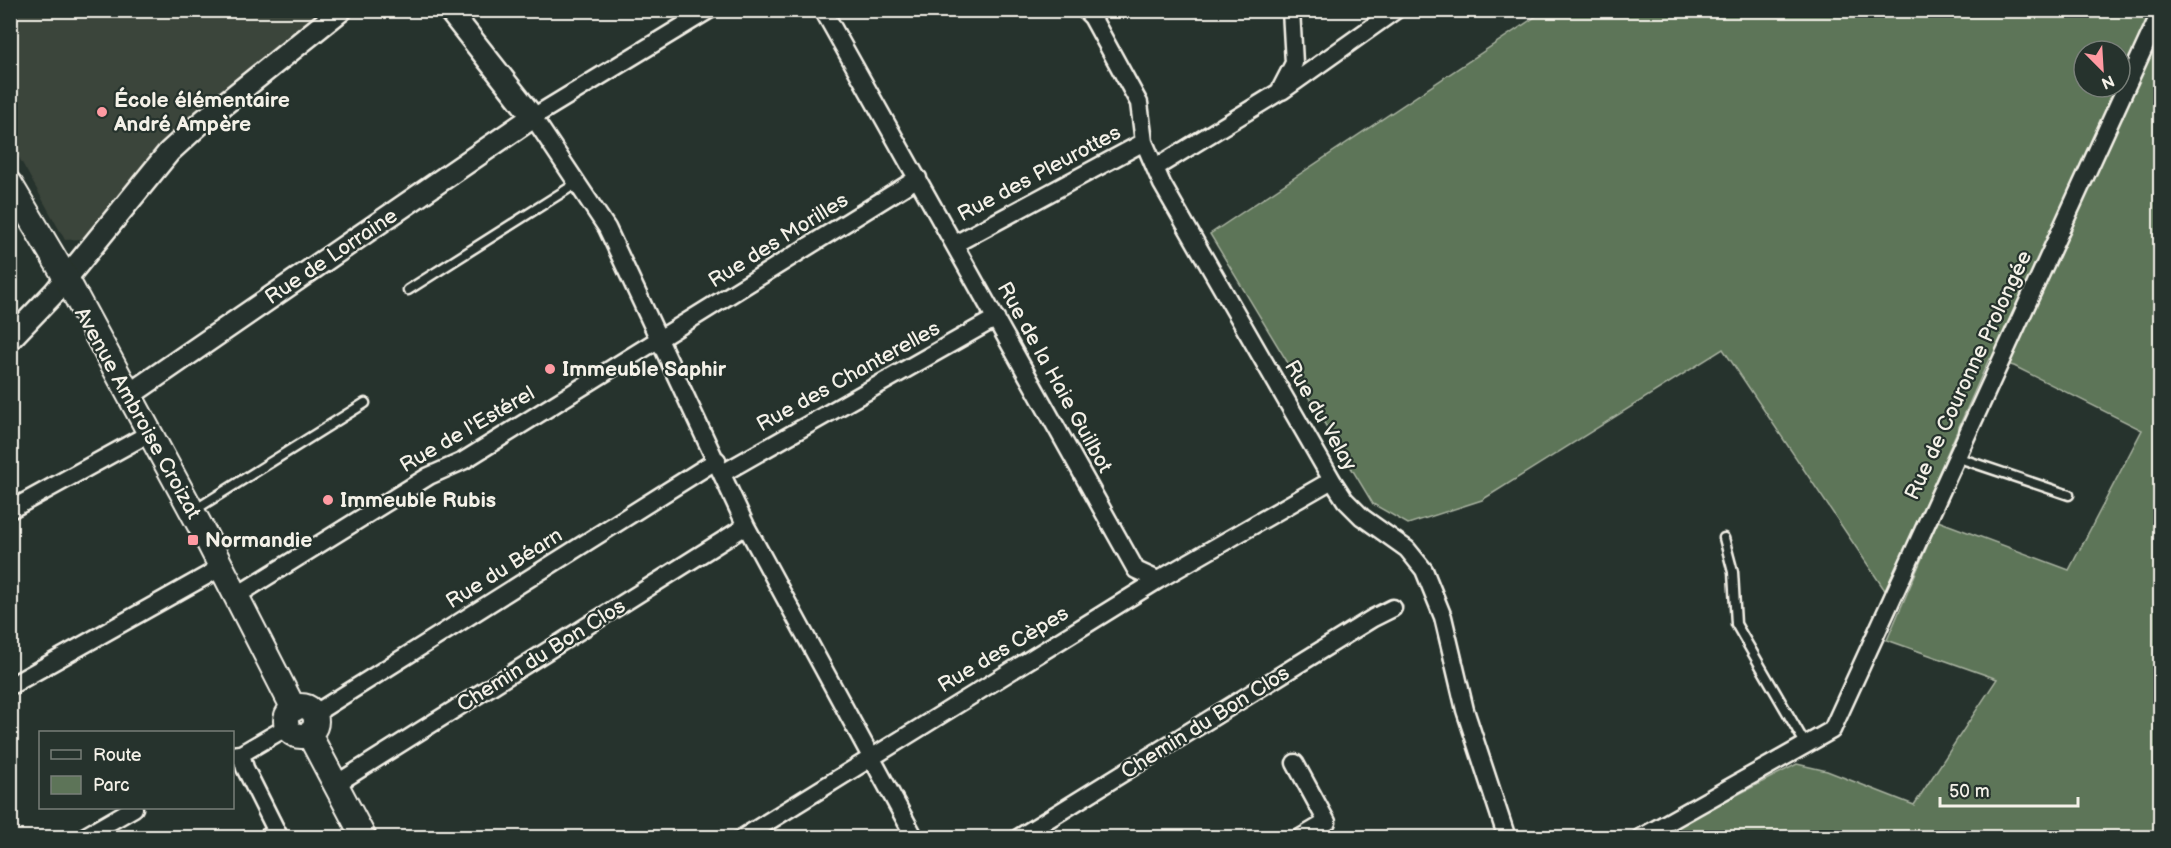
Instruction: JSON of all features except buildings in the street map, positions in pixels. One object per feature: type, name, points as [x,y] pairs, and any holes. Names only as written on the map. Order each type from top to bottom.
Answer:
[{"type":"main road","name":"Avenue Ambroise Croizat","points":[[10,184],[66,278],[193,512],[364,837]]},
{"type":"street","points":[[10,339],[66,278],[169,152],[203,121],[341,10]]},
{"type":"street","points":[[449,10],[533,117],[607,228],[661,339],[746,526],[915,837]]},
{"type":"street","points":[[533,117],[709,10]]},
{"type":"street","name":"Rue de la Haie Guilbot","points":[[823,10],[1136,570],[1158,580]]},
{"type":"street","name":"Rue du Velay","points":[[1085,10],[1092,17],[1139,103],[1144,142],[1155,168],[1332,480],[1345,500],[1362,518],[1407,549],[1424,570],[1443,617],[1465,710],[1508,837]]},
{"type":"street","points":[[1280,92],[1294,63],[1291,10]]},
{"type":"street","points":[[1155,168],[1280,92],[1396,10]]},
{"type":"street","name":"Rue de Couronne Prolongée","points":[[1640,837],[1832,730],[1955,457],[2160,14]]},
{"type":"street","name":"Rue de Lorraine","points":[[129,395],[533,117]]},
{"type":"street","name":"Rue des Pleurottes","points":[[955,244],[1144,142]]},
{"type":"street","name":"Rue des Morilles","points":[[661,339],[918,178]]},
{"type":"street","name":"Rue des Chanterelles","points":[[720,466],[996,318]]},
{"type":"street","name":"Rue de l'Estérel","points":[[236,596],[429,476],[463,461],[661,339]]},
{"type":"street","points":[[10,510],[150,433]]},
{"type":"street","name":"Rue du Béarn","points":[[237,755],[301,721],[720,466]]},
{"type":"street","points":[[1158,580],[1332,480]]},
{"type":"street","name":"Chemin du Bon Clos","points":[[336,784],[746,526]]},
{"type":"street","points":[[10,686],[222,567]]},
{"type":"street","name":"Rue des Cèpes","points":[[742,837],[764,832],[871,756],[1158,580]]},
{"type":"street","name":"Chemin du Bon Clos","points":[[1018,837],[1373,618],[1393,608]]},
{"type":"street","points":[[237,755],[278,833]]},
{"type":"street","points":[[1295,763],[1327,822],[1300,837]]},
{"type":"street","points":[[82,837],[131,809]]},
{"type":"lane","points":[[408,290],[577,183]]},
{"type":"lane","points":[[193,512],[365,403]]},
{"type":"lane","points":[[1955,457],[2069,495]]},
{"type":"lane","points":[[1724,538],[1733,573],[1736,624],[1806,745]]},
{"type":"lane","points":[[258,837],[278,833]]},
{"type":"shaded area","name":"École élémentaire André Ampère","points":[[11,11],[328,11],[217,92],[171,132],[82,239],[65,240],[11,143]]},
{"type":"green space","points":[[1544,11],[2160,11],[2160,837],[1656,837],[1797,764],[1827,771],[1914,805],[1997,679],[1887,640],[1938,521],[2069,570],[2142,430],[2014,366],[1989,359],[1886,592],[1723,349],[1482,500],[1408,524],[1373,504],[1210,234]]},
{"type":"place","name":"École élémentaire André Ampère","points":[[102,112]]},
{"type":"place","name":"Immeuble Saphir","points":[[550,369]]},
{"type":"place","name":"Immeuble Rubis","points":[[328,500]]},
{"type":"place","name":"Normandie","points":[[193,540]]}]
